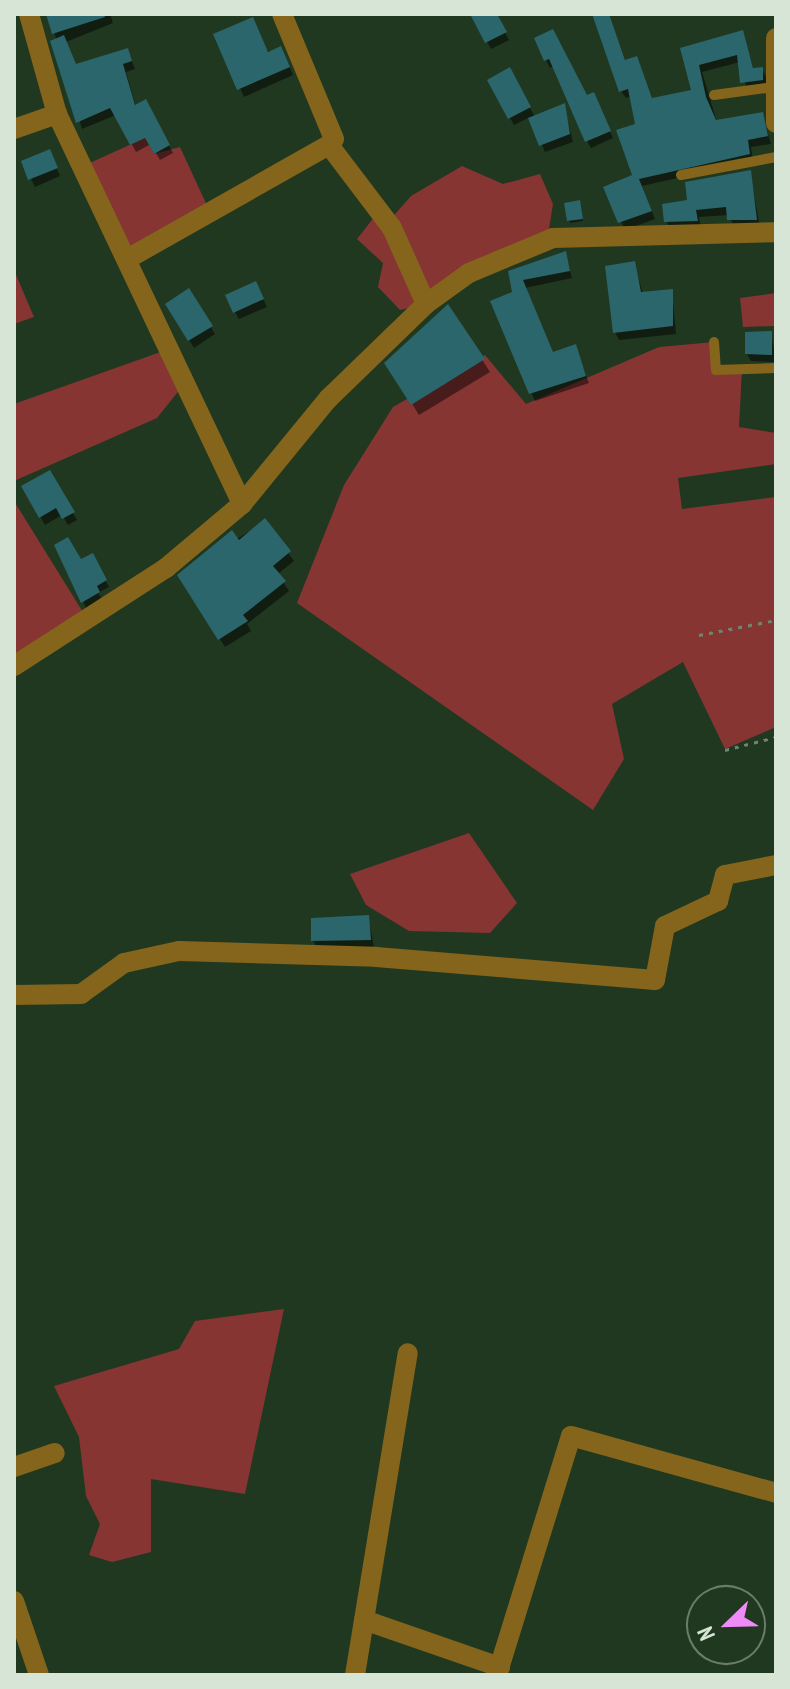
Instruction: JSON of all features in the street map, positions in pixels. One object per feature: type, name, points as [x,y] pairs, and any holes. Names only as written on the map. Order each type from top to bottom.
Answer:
[{"type":"street","points":[[29,14],[57,114],[129,258],[242,504]]},
{"type":"street","points":[[129,258],[329,145],[334,139],[282,14]]},
{"type":"street","points":[[776,38],[776,123]]},
{"type":"street","points":[[14,129],[57,114]]},
{"type":"street","points":[[329,145],[392,228],[426,304]]},
{"type":"street","points":[[14,666],[166,568],[242,504],[328,399],[426,304],[469,273],[553,238],[776,232]]},
{"type":"street","points":[[14,995],[81,994],[124,963],[179,951],[376,957],[655,980],[665,926],[718,901],[725,875],[776,865]]},
{"type":"street","points":[[355,1675],[408,1353]]},
{"type":"street","points":[[364,1620],[499,1671],[571,1436],[776,1493]]},
{"type":"street","points":[[14,1467],[55,1453]]},
{"type":"street","points":[[14,1601],[39,1675]]},
{"type":"lane","points":[[714,95],[774,87]]},
{"type":"lane","points":[[681,175],[776,157]]},
{"type":"lane","points":[[714,342],[716,370],[776,368]]},
{"type":"path","points":[[699,635],[776,620]]},
{"type":"path","points":[[725,750],[776,737]]},
{"type":"shaded area","points":[[145,138],[154,154],[180,147],[210,212],[135,255],[83,166]]},
{"type":"shaded area","points":[[462,166],[503,184],[540,174],[553,204],[547,241],[426,304],[400,310],[378,287],[383,263],[357,239],[375,216],[388,222],[411,196]]},
{"type":"shaded area","points":[[14,270],[34,317],[14,324]]},
{"type":"shaded area","points":[[776,293],[776,326],[743,327],[740,298]]},
{"type":"shaded area","points":[[714,342],[716,370],[742,369],[739,427],[776,433],[776,464],[678,478],[682,509],[776,497],[776,727],[725,749],[683,662],[612,704],[624,759],[593,810],[297,603],[344,485],[393,407],[485,355],[526,404],[659,347]]},
{"type":"shaded area","points":[[169,349],[185,383],[157,418],[14,481],[14,404]]},
{"type":"shaded area","points":[[14,501],[86,617],[14,666]]},
{"type":"shaded area","points":[[469,833],[517,903],[490,933],[409,931],[366,905],[350,874]]},
{"type":"shaded area","points":[[284,1309],[245,1494],[151,1479],[151,1552],[112,1562],[89,1555],[100,1524],[86,1496],[79,1437],[54,1386],[179,1349],[195,1321]]},
{"type":"building","points":[[46,14],[104,14],[105,17],[52,34]]},
{"type":"building","points":[[470,14],[497,14],[507,32],[485,43]]},
{"type":"building","points":[[592,14],[609,14],[625,60],[637,56],[652,98],[691,90],[680,48],[743,30],[753,68],[763,67],[763,80],[740,83],[737,55],[699,65],[706,97],[716,120],[763,112],[768,136],[748,140],[750,154],[639,179],[652,211],[618,223],[603,187],[632,175],[616,130],[635,124],[628,89],[619,92]]},
{"type":"building","points":[[253,17],[268,52],[281,46],[290,67],[237,90],[213,34]]},
{"type":"building","points":[[553,29],[587,95],[594,92],[611,131],[585,142],[549,59],[544,61],[534,38]]},
{"type":"building","points":[[64,35],[76,64],[128,48],[132,61],[123,64],[135,105],[146,99],[170,145],[154,154],[145,138],[130,145],[110,108],[76,123],[50,41]]},
{"type":"building","points":[[510,67],[531,107],[508,119],[487,80]]},
{"type":"building","points":[[565,103],[570,134],[539,146],[528,118]]},
{"type":"building","points":[[50,149],[58,168],[28,180],[21,161]]},
{"type":"building","points":[[751,170],[757,220],[727,220],[726,207],[696,210],[698,221],[664,222],[662,204],[687,200],[685,182]]},
{"type":"building","points":[[580,200],[583,219],[567,221],[564,203]]},
{"type":"building","points":[[566,251],[570,271],[523,280],[553,352],[576,344],[586,376],[529,394],[490,301],[512,292],[508,271]]},
{"type":"building","points":[[635,261],[641,292],[673,289],[673,326],[613,333],[605,266]]},
{"type":"building","points":[[256,281],[264,299],[233,313],[225,295]]},
{"type":"building","points":[[189,288],[213,326],[188,341],[165,304]]},
{"type":"building","points":[[448,304],[485,359],[411,405],[384,363]]},
{"type":"building","points":[[772,331],[772,355],[745,354],[745,332]]},
{"type":"building","points":[[50,470],[75,512],[62,519],[56,508],[39,518],[21,486]]},
{"type":"building","points":[[265,518],[291,551],[273,566],[286,581],[243,615],[248,621],[218,640],[177,575],[232,530],[239,540]]},
{"type":"building","points":[[68,537],[81,559],[93,553],[107,580],[97,586],[100,592],[81,603],[54,545]]},
{"type":"building","points":[[369,915],[371,940],[311,941],[311,918]]}]
